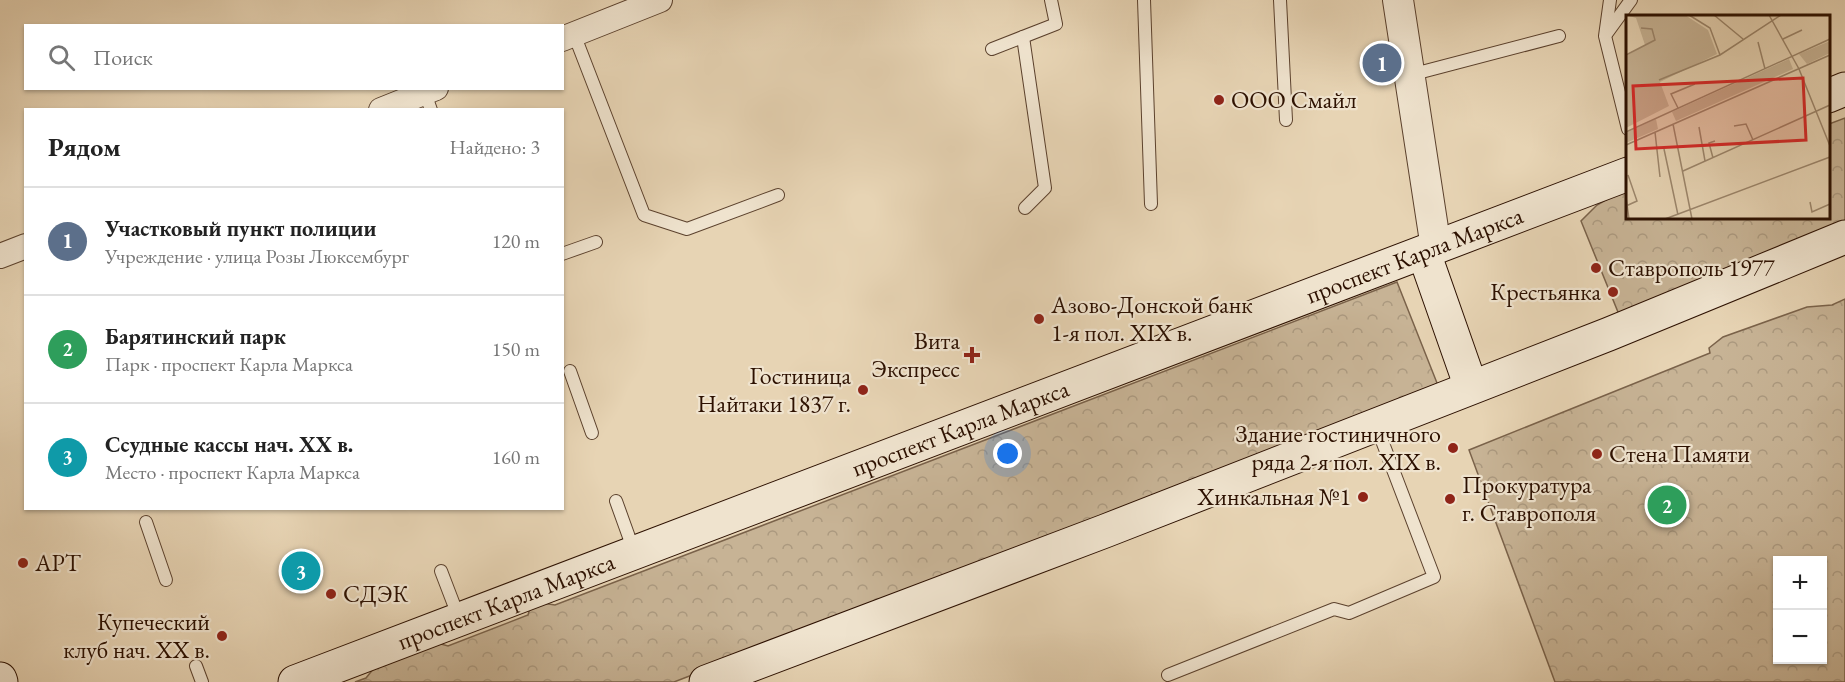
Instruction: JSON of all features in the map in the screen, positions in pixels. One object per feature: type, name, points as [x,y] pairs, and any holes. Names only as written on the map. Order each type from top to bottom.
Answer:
[{"type":"main road","points":[[1830,95],[1845,89]]},
{"type":"main road","name":"проспект Карла Маркса","points":[[295,682],[1626,175]]},
{"type":"main road","points":[[706,682],[1105,531],[1609,334],[1845,237]]},
{"type":"main road","points":[[1430,250],[1472,387]]},
{"type":"street","points":[[568,36],[660,0]]},
{"type":"street","points":[[1398,0],[1410,75],[1430,250]]},
{"type":"street","points":[[389,108],[430,97]]},
{"type":"street","points":[[0,256],[24,247]]},
{"type":"lane","points":[[992,49],[1056,24],[1051,0]]},
{"type":"lane","points":[[1144,0],[1151,204]]},
{"type":"lane","points":[[1280,0],[1286,120]]},
{"type":"lane","points":[[1610,0],[1605,36],[1626,121]]},
{"type":"lane","points":[[1605,36],[1631,0]]},
{"type":"lane","points":[[568,36],[644,214],[687,229],[778,195]]},
{"type":"lane","points":[[1410,75],[1559,36]]},
{"type":"lane","points":[[1023,37],[1045,188],[1025,208]]},
{"type":"lane","points":[[564,253],[596,242]]},
{"type":"lane","points":[[570,371],[592,433]]},
{"type":"lane","points":[[1168,675],[1334,609],[1349,613],[1434,577],[1376,424]]},
{"type":"lane","points":[[616,501],[634,552]]},
{"type":"lane","points":[[146,522],[166,580]]},
{"type":"lane","points":[[441,572],[459,619]]},
{"type":"lane","points":[[196,666],[202,682]]},
{"type":"green space","points":[[1845,118],[1845,223],[1620,317],[1581,221],[1597,205],[1626,189],[1626,219],[1830,219],[1830,124]]},
{"type":"green space","points":[[1397,282],[1439,388],[674,682],[355,682],[366,678],[374,668],[434,642],[448,646],[528,615],[530,608],[542,603],[555,605]]},
{"type":"green space","points":[[1845,299],[1845,682],[1555,682],[1469,450],[1710,353],[1709,348],[1723,337],[1807,307],[1832,305]]},
{"type":"place","name":"Участковый пункт полиции","points":[[1382,63]]},
{"type":"place","name":"ООО Смайл","points":[[1219,100]]},
{"type":"place","name":"Ставрополь 1977","points":[[1596,268]]},
{"type":"place","name":"Крестьянка","points":[[1613,292]]},
{"type":"place","name":"Азово-Донской банк 1-я пол. XIX в.","points":[[1039,319]]},
{"type":"place","name":"Вита Экспресс","points":[[972,355]]},
{"type":"place","name":"Гостиница Найтаки 1837 г.","points":[[863,390]]},
{"type":"place","name":"Здание гостиничного ряда 2-я пол. XIX в.","points":[[1453,448]]},
{"type":"place","name":"Стена Памяти","points":[[1597,454]]},
{"type":"place","name":"Хинкальная №1","points":[[1363,497]]},
{"type":"place","name":"Прокуратура г. Ставрополя","points":[[1450,499]]},
{"type":"place","name":"Барятинский парк","points":[[1667,505]]},
{"type":"place","name":"АРТ","points":[[23,563]]},
{"type":"place","name":"Ссудные кассы нач. ХХ в.","points":[[301,571]]},
{"type":"place","name":"СДЭК","points":[[331,594]]},
{"type":"place","name":"Купеческий клуб нач. ХХ в.","points":[[222,636]]}]
